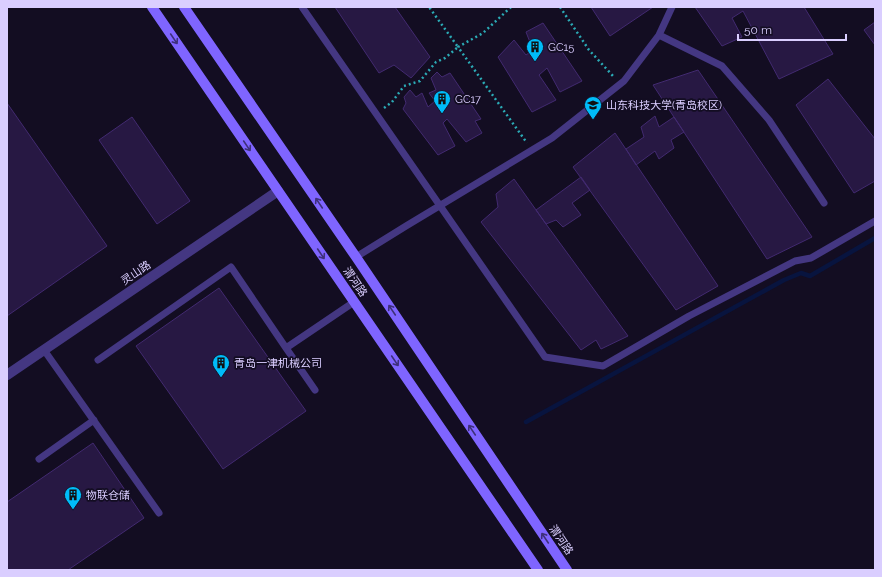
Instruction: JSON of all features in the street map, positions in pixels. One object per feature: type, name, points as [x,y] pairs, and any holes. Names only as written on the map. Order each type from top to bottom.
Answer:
[{"type":"main road","name":"渭河路","points":[[152,7],[538,570]]},
{"type":"main road","name":"渭河路","points":[[184,7],[356,257],[567,570]]},
{"type":"street","name":"灵山路","points":[[7,375],[278,191]]},
{"type":"lane","points":[[302,7],[545,357],[603,366],[689,316],[795,261],[812,258],[875,221]]},
{"type":"lane","points":[[356,257],[552,138],[624,80],[659,35],[672,7]]},
{"type":"lane","points":[[659,35],[722,66],[768,120],[824,202]]},
{"type":"lane","points":[[98,360],[231,267],[315,390]]},
{"type":"lane","points":[[286,348],[354,302]]},
{"type":"lane","points":[[44,350],[159,513]]},
{"type":"lane","points":[[38,459],[94,420]]},
{"type":"path","points":[[429,7],[532,150]]},
{"type":"path","points":[[377,115],[392,102],[404,86],[420,80],[436,62],[445,58],[458,47],[483,33],[511,7]]},
{"type":"path","points":[[560,7],[589,50],[619,84]]},
{"type":"building","points":[[335,7],[395,7],[430,57],[411,78],[394,65],[379,73]]},
{"type":"building","points":[[591,7],[653,7],[610,36]]},
{"type":"building","points":[[695,7],[804,7],[833,54],[779,79],[743,11],[732,18],[742,37],[722,46]]},
{"type":"building","points":[[875,22],[875,45],[864,30]]},
{"type":"building","name":"GC15","points":[[543,23],[582,81],[560,92],[547,68],[539,75],[556,100],[532,112],[498,57],[514,40],[526,55],[533,50],[526,32]]},
{"type":"building","points":[[698,70],[812,237],[767,259],[653,85]]},
{"type":"building","name":"GC17","points":[[437,72],[442,77],[450,73],[481,119],[475,121],[482,133],[466,142],[447,119],[443,123],[455,146],[438,155],[403,109],[406,103],[404,97],[410,90],[416,97],[422,93],[428,107],[435,101],[429,93],[436,90],[431,78]]},
{"type":"building","points":[[828,79],[875,139],[875,181],[854,193],[796,105]]},
{"type":"building","points":[[7,103],[107,246],[7,316]]},
{"type":"building","points":[[655,116],[659,127],[674,117],[684,132],[671,140],[674,148],[659,159],[655,151],[636,165],[626,149],[644,137],[641,127]]},
{"type":"building","points":[[132,117],[190,201],[157,224],[99,140]]},
{"type":"building","points":[[615,133],[718,286],[676,310],[573,167]]},
{"type":"building","points":[[581,177],[590,190],[572,203],[581,215],[563,227],[556,220],[546,224],[536,210]]},
{"type":"building","points":[[514,179],[628,336],[601,349],[596,340],[581,350],[481,222],[498,207],[496,194]]},
{"type":"building","name":"青岛一津机械公司","points":[[219,288],[306,411],[223,469],[136,346]]},
{"type":"building","name":"物联仓储","points":[[93,443],[144,518],[68,570],[7,570],[7,502]]},
{"type":"waterway","points":[[526,422],[784,280],[801,273],[810,276],[875,238]]},
{"type":"place","name":"GC15","points":[[535,62]]},
{"type":"place","name":"GC17","points":[[442,114]]},
{"type":"place","name":"山东科技大学(青岛校区)","points":[[593,120]]},
{"type":"place","name":"青岛一津机械公司","points":[[221,378]]},
{"type":"place","name":"物联仓储","points":[[73,510]]}]
